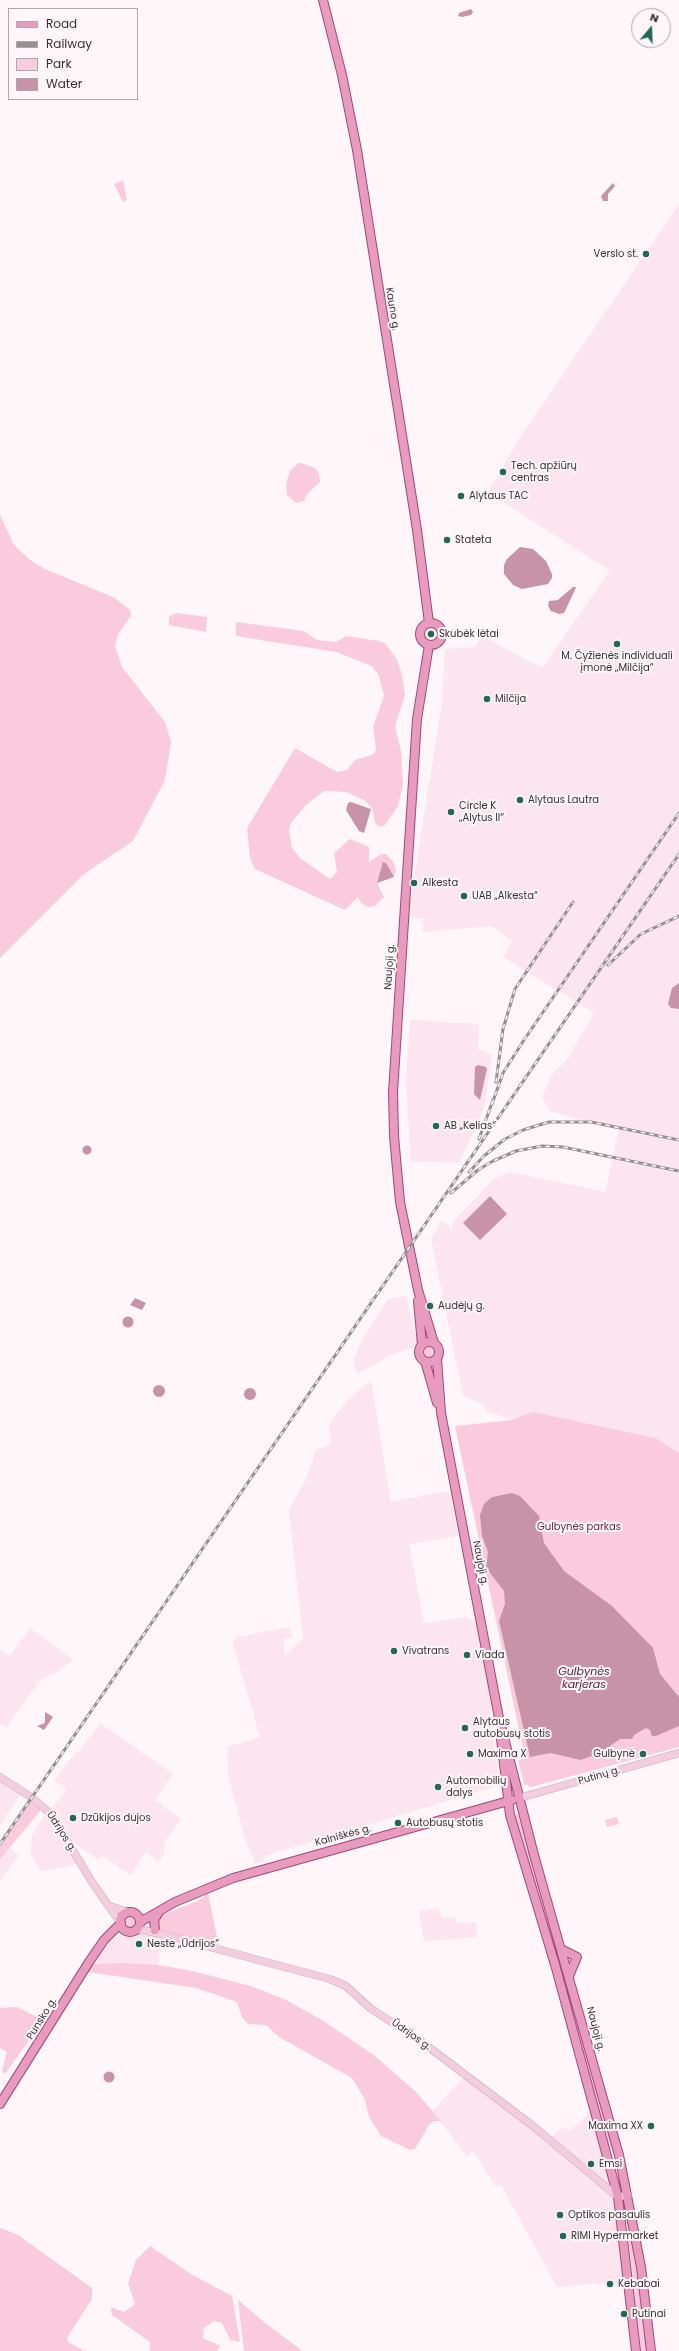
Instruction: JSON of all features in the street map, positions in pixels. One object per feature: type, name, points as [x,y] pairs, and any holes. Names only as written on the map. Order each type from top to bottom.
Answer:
[{"type":"main road","name":"Kauno g.","points":[[323,0],[342,75],[354,136],[416,530],[429,623]]},
{"type":"main road","points":[[429,623],[438,625],[442,633],[438,642],[429,645],[423,642],[420,636],[421,629],[429,623]]},
{"type":"main road","name":"Naujoji g.","points":[[429,645],[417,720],[393,1084],[394,1136],[399,1194],[418,1290],[434,1343]]},
{"type":"main road","name":"Naujoji g.","points":[[418,1290],[422,1345]]},
{"type":"main road","points":[[428,1342],[434,1343],[439,1350],[437,1359],[431,1362],[425,1361],[420,1353],[422,1345],[428,1342]]},
{"type":"main road","name":"Naujoji g.","points":[[437,1359],[441,1413]]},
{"type":"main road","name":"Naujoji g.","points":[[425,1361],[441,1413],[499,1718],[519,1798],[628,2195],[644,2282],[651,2351]]},
{"type":"main road","name":"Naujoji g.","points":[[499,1718],[510,1815],[553,1961],[618,2197],[636,2351]]},
{"type":"main road","name":"Putinų g.","points":[[519,1798],[679,1753]]},
{"type":"main road","name":"Ūdrijos g.","points":[[0,1777],[31,1797],[48,1811],[120,1922]]},
{"type":"main road","name":"Kalniškės g.","points":[[136,1914],[175,1902],[232,1878],[519,1798]]},
{"type":"main road","name":"Kalniškės g.","points":[[139,1924],[175,1902]]},
{"type":"main road","points":[[107,1903],[127,1912],[136,1914],[139,1924]]},
{"type":"main road","points":[[158,1932],[154,1920],[160,1911]]},
{"type":"main road","name":"Punsko g.","points":[[0,2104],[104,1940],[127,1912]]},
{"type":"main road","points":[[120,1922],[127,1931]]},
{"type":"main road","name":"Ūdrijos g.","points":[[139,1924],[158,1932],[330,1979],[346,1986],[370,2008],[422,2042],[533,2126],[618,2197]]},
{"type":"main road","name":"Punsko g.","points":[[102,1945],[118,1933],[127,1931],[139,1924]]},
{"type":"main road","points":[[561,1948],[577,1957],[569,1976]]},
{"type":"main road","points":[[618,2197],[628,2195]]},
{"type":"shaded area","points":[[679,204],[679,1453],[656,1438],[533,1412],[512,1420],[486,1411],[484,1404],[463,1396],[431,1238],[442,1221],[450,1227],[450,1232],[455,1219],[495,1178],[510,1172],[605,1192],[619,1130],[549,1111],[542,1097],[552,1074],[568,1058],[594,1013],[503,957],[512,941],[492,926],[423,932],[423,919],[408,916],[442,703],[445,649],[475,647],[482,636],[542,668],[610,571],[488,492],[523,433]]},
{"type":"shaded area","points":[[410,1020],[479,1024],[478,1048],[492,1055],[486,1099],[480,1118],[459,1163],[411,1161],[406,1083]]},
{"type":"shaded area","points":[[406,1296],[418,1346],[391,1355],[358,1374],[354,1365],[354,1360],[359,1346],[388,1299]]},
{"type":"shaded area","points":[[371,1381],[391,1502],[445,1491],[451,1494],[458,1536],[409,1544],[424,1623],[466,1617],[475,1622],[491,1700],[490,1721],[500,1785],[264,1856],[265,1861],[255,1864],[245,1838],[228,1775],[227,1747],[260,1737],[233,1644],[236,1637],[290,1627],[292,1637],[283,1639],[285,1655],[303,1638],[289,1510],[306,1479],[316,1450],[331,1444],[329,1428],[334,1417],[350,1398]]},
{"type":"shaded area","points":[[30,1628],[73,1660],[58,1672],[42,1678],[6,1727],[0,1723],[0,1650],[10,1656]]},
{"type":"shaded area","points":[[100,1723],[173,1774],[155,1800],[181,1819],[165,1842],[163,1856],[158,1861],[146,1852],[131,1875],[102,1856],[99,1860],[71,1841],[50,1810],[67,1789],[54,1780],[76,1752],[78,1753]]},
{"type":"shaded area","points":[[0,1781],[21,1794],[0,1825]]},
{"type":"shaded area","points":[[29,1798],[32,1800],[0,1846],[0,1840]]},
{"type":"shaded area","points":[[46,1813],[78,1863],[72,1866],[41,1871],[31,1854],[32,1835]]},
{"type":"shaded area","points":[[9,1847],[19,1856],[0,1881],[0,1859]]},
{"type":"shaded area","points":[[438,1908],[442,1918],[456,1917],[456,1923],[476,1922],[477,1937],[424,1941],[419,1911]]},
{"type":"shaded area","points":[[140,1932],[168,1938],[160,1953],[158,1965],[93,1964],[105,1947],[118,1936]]},
{"type":"shaded area","points":[[463,2077],[548,2140],[615,2199],[625,2286],[606,2288],[605,2283],[557,2287],[501,2185],[496,2187],[473,2151],[467,2157],[433,2111]]},
{"type":"shaded area","points":[[592,2111],[610,2182],[609,2184],[552,2137],[562,2127],[571,2130]]},
{"type":"green space","points":[[123,180],[127,200],[123,202],[114,184]]},
{"type":"green space","points":[[301,463],[315,468],[319,473],[320,482],[307,494],[304,501],[296,503],[287,495],[286,484],[290,471],[297,464]]},
{"type":"green space","points":[[0,515],[14,545],[29,559],[43,568],[115,598],[130,610],[131,616],[118,634],[115,646],[122,667],[165,722],[171,742],[165,780],[133,841],[84,874],[0,958]]},
{"type":"green space","points":[[176,613],[207,617],[206,632],[169,625],[169,617]]},
{"type":"green space","points":[[236,622],[304,631],[317,640],[336,642],[346,636],[379,641],[385,643],[397,660],[402,674],[405,695],[395,726],[401,751],[403,785],[398,806],[384,826],[379,826],[375,823],[372,808],[364,800],[346,792],[324,791],[306,805],[291,823],[289,830],[292,848],[300,858],[330,879],[337,872],[334,853],[350,839],[369,847],[369,862],[381,854],[386,854],[393,861],[396,870],[394,877],[391,874],[377,883],[384,897],[375,906],[368,907],[361,903],[358,897],[345,910],[255,869],[250,858],[247,828],[295,748],[337,772],[347,770],[355,760],[374,754],[376,749],[373,727],[384,696],[379,676],[372,666],[336,652],[236,636]]},
{"type":"green space","points":[[427,1347],[431,1347],[433,1348],[433,1356],[427,1357],[424,1354],[424,1350]]},
{"type":"green space","name":"Gulbynės parkas","points":[[533,1412],[656,1438],[679,1453],[679,1747],[531,1787],[524,1784],[518,1760],[525,1758],[455,1426],[512,1420]]},
{"type":"green space","points":[[32,1800],[41,1810],[0,1859],[0,1846]]},
{"type":"green space","points":[[518,1814],[616,2160],[606,2135],[515,1815]]},
{"type":"green space","points":[[617,1817],[619,1824],[607,1827],[605,1820]]},
{"type":"green space","points":[[208,1893],[219,1947],[158,1929],[156,1920],[159,1916],[198,1901]]},
{"type":"green space","points":[[128,1916],[132,1916],[136,1922],[132,1928],[128,1928],[124,1924],[124,1920]]},
{"type":"green space","points":[[124,1963],[158,1965],[188,1970],[251,1986],[286,2000],[322,2020],[375,2056],[416,2092],[441,2121],[434,2121],[429,2125],[415,2149],[410,2150],[381,2136],[369,2117],[365,2100],[352,2078],[279,2037],[266,2025],[248,2024],[242,2017],[237,2002],[196,1988],[88,1972],[93,1964]]},
{"type":"green space","points":[[17,2007],[41,2019],[42,2022],[5,2074],[2,2071],[7,2052],[0,2048],[0,2008]]},
{"type":"green space","points":[[625,2207],[639,2281],[647,2351],[641,2351]]},
{"type":"green space","points":[[0,2228],[18,2235],[92,2288],[92,2299],[67,2338],[68,2342],[85,2351],[0,2351]]},
{"type":"green space","points":[[150,2246],[191,2274],[232,2296],[240,2342],[230,2340],[222,2323],[214,2321],[204,2328],[203,2338],[220,2346],[217,2351],[150,2351],[150,2342],[112,2315],[111,2307],[124,2312],[135,2304],[128,2283],[136,2260]]},
{"type":"green space","points":[[238,2300],[269,2326],[303,2351],[244,2351]]},
{"type":"water","points":[[471,9],[473,12],[471,15],[462,17],[458,16],[459,13]]},
{"type":"water","points":[[613,183],[615,186],[608,194],[608,201],[603,201],[601,196]]},
{"type":"water","points":[[520,547],[533,549],[546,561],[552,574],[552,578],[548,584],[522,589],[513,585],[504,574],[504,565],[507,559]]},
{"type":"water","points":[[573,587],[576,587],[564,613],[559,614],[551,611],[548,606],[549,601],[558,600]]},
{"type":"water","points":[[351,802],[371,809],[364,833],[359,831],[346,810],[348,803]]},
{"type":"water","points":[[383,862],[386,863],[394,877],[377,883]]},
{"type":"water","points":[[679,983],[679,1009],[671,1008],[668,1004],[672,988]]},
{"type":"water","points":[[478,1065],[486,1067],[487,1069],[480,1100],[474,1094],[475,1067]]},
{"type":"water","points":[[87,1145],[92,1150],[87,1155],[82,1150]]},
{"type":"water","points":[[490,1196],[507,1214],[480,1240],[463,1223]]},
{"type":"water","points":[[135,1298],[146,1303],[142,1310],[130,1305]]},
{"type":"water","points":[[128,1316],[132,1318],[134,1322],[132,1326],[128,1328],[124,1326],[122,1322],[124,1318]]},
{"type":"water","points":[[157,1385],[161,1385],[165,1391],[161,1397],[157,1397],[153,1393],[153,1389]]},
{"type":"water","points":[[250,1388],[254,1390],[256,1394],[254,1398],[250,1400],[246,1398],[244,1394],[246,1390]]},
{"type":"water","name":"Gulbynės karjeras","points":[[512,1493],[520,1496],[539,1516],[544,1543],[564,1571],[612,1606],[653,1648],[660,1674],[679,1697],[679,1726],[656,1736],[652,1736],[650,1730],[646,1728],[634,1735],[632,1739],[620,1739],[602,1752],[581,1760],[550,1753],[530,1757],[499,1621],[505,1604],[504,1591],[486,1568],[488,1552],[482,1536],[480,1515],[484,1504],[492,1497]]},
{"type":"water","points":[[45,1712],[53,1717],[44,1730],[37,1726],[45,1723]]},
{"type":"water","points":[[107,2072],[111,2072],[113,2073],[113,2081],[107,2082],[104,2079],[104,2075]]},
{"type":"railway","points":[[492,1104],[503,1073],[524,1040],[679,813]]},
{"type":"railway","points":[[0,1844],[679,854]]},
{"type":"railway","points":[[496,1082],[503,1029],[515,989],[573,902]]},
{"type":"railway","points":[[608,965],[641,934],[679,916]]},
{"type":"railway","points":[[479,1139],[493,1100]]},
{"type":"railway","points":[[469,1172],[484,1156],[505,1139],[523,1130],[549,1122],[591,1122],[679,1140]]},
{"type":"railway","points":[[451,1193],[478,1170],[493,1161],[516,1151],[542,1146],[563,1147],[679,1171]]},
{"type":"place","name":"Verslo st.","points":[[646,254]]},
{"type":"place","name":"Tech. apžiūrų centras","points":[[503,472]]},
{"type":"place","name":"Alytaus TAC","points":[[461,496]]},
{"type":"place","name":"Stateta","points":[[447,540]]},
{"type":"place","name":"Skubėk lėtai","points":[[431,634]]},
{"type":"place","name":"M. Čyžienės individuali įmonė „Milčija“","points":[[617,644]]},
{"type":"place","name":"Milčija","points":[[487,699]]},
{"type":"place","name":"Alytaus Lautra","points":[[520,800]]},
{"type":"place","name":"Circle K „Alytus II“","points":[[451,812]]},
{"type":"place","name":"Alkesta","points":[[414,883]]},
{"type":"place","name":"UAB „Alkesta“","points":[[464,896]]},
{"type":"place","name":"AB „Kelias“","points":[[436,1126]]},
{"type":"place","name":"Audėjų g.","points":[[430,1306]]},
{"type":"place","name":"Vivatrans","points":[[394,1651]]},
{"type":"place","name":"Viada","points":[[467,1655]]},
{"type":"place","name":"Alytaus autobusų stotis","points":[[465,1728]]},
{"type":"place","name":"Maxima X","points":[[470,1754]]},
{"type":"place","name":"Gulbynė","points":[[643,1754]]},
{"type":"place","name":"Automobilių dalys","points":[[438,1787]]},
{"type":"place","name":"Dzūkijos dujos","points":[[73,1818]]},
{"type":"place","name":"Autobusų stotis","points":[[398,1823]]},
{"type":"place","name":"Neste „Ūdrijos“","points":[[139,1944]]},
{"type":"place","name":"Maxima XX","points":[[651,2126]]},
{"type":"place","name":"Emsi","points":[[591,2164]]},
{"type":"place","name":"Optikos pasaulis","points":[[560,2215]]},
{"type":"place","name":"RIMI Hypermarket","points":[[563,2236]]},
{"type":"place","name":"Kebabai","points":[[610,2284]]},
{"type":"place","name":"Putinai","points":[[624,2314]]}]
